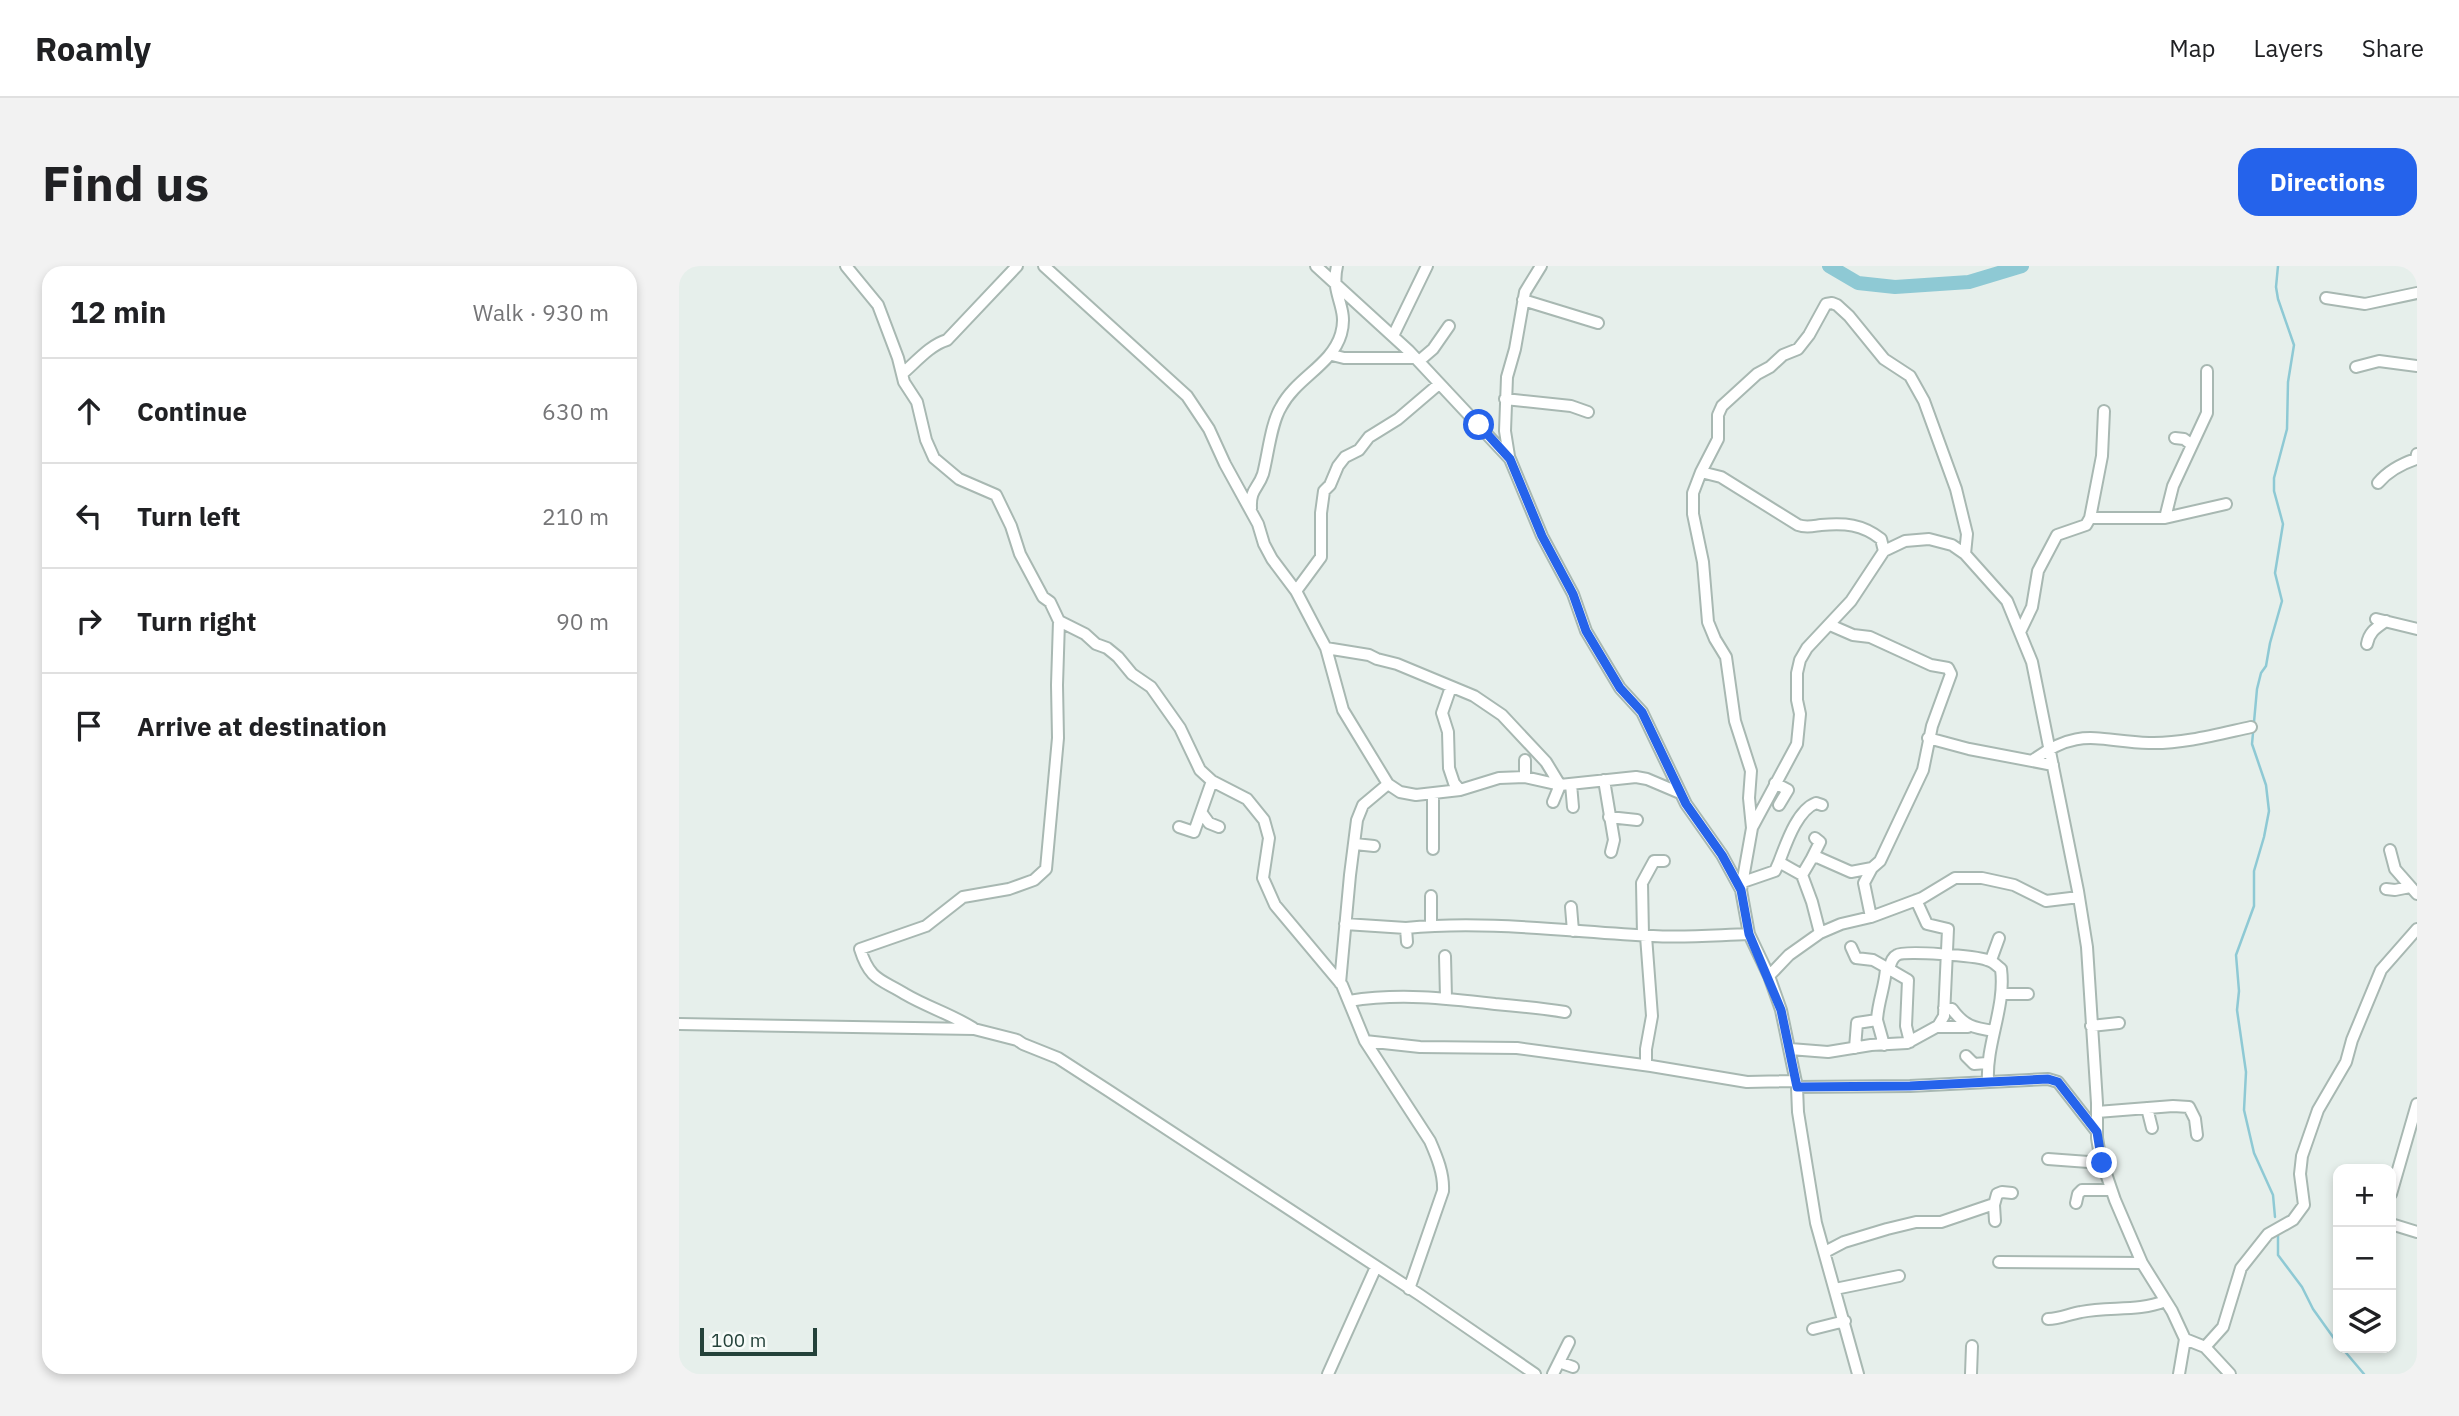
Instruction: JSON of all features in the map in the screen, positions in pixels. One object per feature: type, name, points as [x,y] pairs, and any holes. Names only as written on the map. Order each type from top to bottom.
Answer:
[{"type":"street","points":[[846,266],[851,275],[871,293],[878,305],[904,382],[917,402],[926,440],[935,458],[959,479],[996,495],[1011,526],[1020,554],[1059,621],[1058,747],[1046,869],[1034,880],[1009,889],[963,897],[926,926],[860,949],[867,966],[878,980],[926,1006],[953,1015],[974,1029]]},
{"type":"street","points":[[902,374],[933,345],[947,340],[1017,266]]},
{"type":"street","points":[[1044,266],[1187,396],[1209,429],[1272,559],[1296,591],[1326,648],[1343,710],[1388,784],[1400,792],[1416,795],[1460,790],[1499,778],[1525,777],[1565,785],[1636,777],[1681,793]]},
{"type":"street","points":[[1316,266],[1393,336],[1510,459]]},
{"type":"street","points":[[1251,511],[1250,496],[1262,478],[1280,408],[1303,379],[1332,355],[1341,334],[1344,317],[1335,291],[1337,266]]},
{"type":"street","points":[[1393,336],[1427,266]]},
{"type":"street","points":[[1541,266],[1525,292],[1507,377],[1504,431],[1510,459],[1542,536],[1573,594],[1586,631],[1620,688],[1642,712],[1681,793],[1742,886]]},
{"type":"street","points":[[2326,298],[2365,304],[2417,293]]},
{"type":"street","points":[[1523,300],[1598,323]]},
{"type":"street","points":[[1858,1374],[1816,1223],[1796,1084],[1781,1010],[1769,976],[1749,934],[1742,886],[1752,828],[1749,798],[1751,771],[1735,721],[1726,657],[1708,622],[1703,562],[1693,514],[1693,494],[1718,439],[1722,406],[1757,374],[1783,355],[1798,348],[1826,304],[1832,303],[1849,316],[1884,359],[1910,376],[1924,401],[1956,489],[1967,534],[1965,554]]},
{"type":"street","points":[[1332,355],[1344,358],[1417,360],[1433,349],[1449,326]]},
{"type":"street","points":[[2356,367],[2379,361],[2417,366]]},
{"type":"street","points":[[2165,518],[2173,486],[2207,413],[2207,371]]},
{"type":"street","points":[[1296,591],[1321,556],[1324,491],[1330,485],[1338,466],[1345,457],[1359,450],[1369,437],[1398,419],[1439,384]]},
{"type":"street","points":[[1505,399],[1571,406],[1588,412]]},
{"type":"street","points":[[2021,632],[2032,607],[2038,571],[2057,536],[2086,525],[2090,518],[2102,456],[2104,411]]},
{"type":"street","points":[[2175,438],[2192,444]]},
{"type":"street","points":[[2378,483],[2394,469],[2417,458]]},
{"type":"street","points":[[1701,472],[1721,477],[1798,526],[1805,528],[1836,524],[1861,527],[1881,539],[1884,551]]},
{"type":"street","points":[[2090,518],[2165,518],[2226,504]]},
{"type":"street","points":[[1752,828],[1791,757],[1799,733],[1797,673],[1807,648],[1851,601],[1884,551],[1905,541],[1929,539],[1952,545],[1965,554],[2007,601],[2032,662],[2087,947],[2097,1132],[2102,1163],[2142,1263],[2185,1339],[2179,1374]]},
{"type":"street","points":[[2367,644],[2368,637],[2381,620],[2417,629]]},
{"type":"street","points":[[1059,621],[1107,648],[1132,674],[1151,687],[1180,728],[1200,770],[1212,781],[1247,799],[1265,820],[1269,838],[1263,878],[1275,905],[1340,983],[1364,1041],[1430,1141],[1437,1156],[1444,1184],[1409,1289]]},
{"type":"street","points":[[1830,625],[1853,635],[1870,637],[1931,665],[1950,670],[1951,674],[1929,738],[1923,770],[1880,861],[1864,883],[1871,917]]},
{"type":"street","points":[[1326,648],[1369,655],[1397,664],[1474,696],[1502,715],[1546,762],[1565,785],[1573,807]]},
{"type":"street","points":[[1451,687],[1443,713],[1448,732],[1449,768],[1454,783],[1460,790]]},
{"type":"street","points":[[2032,761],[2049,748],[2078,737],[2169,742],[2251,727]]},
{"type":"street","points":[[1929,738],[2053,765]]},
{"type":"street","points":[[1525,760],[1525,777]]},
{"type":"street","points":[[1604,780],[1614,840],[1611,852]]},
{"type":"street","points":[[1179,827],[1194,832],[1212,781]]},
{"type":"street","points":[[1775,783],[1788,790],[1779,805]]},
{"type":"street","points":[[1340,983],[1357,820],[1363,806],[1388,784]]},
{"type":"street","points":[[1553,802],[1565,785]]},
{"type":"street","points":[[1433,794],[1433,849]]},
{"type":"street","points":[[1742,886],[1775,871],[1790,833],[1807,806],[1816,803],[1822,805]]},
{"type":"street","points":[[1201,812],[1209,823],[1219,827]]},
{"type":"street","points":[[1609,817],[1637,820]]},
{"type":"street","points":[[1802,875],[1820,842],[1815,838]]},
{"type":"street","points":[[1355,844],[1374,846]]},
{"type":"street","points":[[2390,850],[2395,869],[2413,890]]},
{"type":"street","points":[[1812,858],[1817,857],[1851,872],[1873,868]]},
{"type":"street","points":[[1646,1065],[1652,1017],[1643,883],[1654,862],[1664,861]]},
{"type":"street","points":[[1779,862],[1802,875],[1820,933]]},
{"type":"street","points":[[1769,976],[1789,955],[1820,933],[1916,900],[1935,892],[1948,881],[1968,877],[2014,885],[2046,901],[2079,897]]},
{"type":"street","points":[[2386,889],[2413,890]]},
{"type":"street","points":[[1431,896],[1431,925]]},
{"type":"street","points":[[1790,1049],[1828,1052],[1910,1042],[1936,1027],[1944,1016],[1948,929],[1927,924],[1916,900]]},
{"type":"street","points":[[1571,907],[1573,931]]},
{"type":"street","points":[[1345,924],[1406,928],[1475,925],[1645,936],[1749,934]]},
{"type":"street","points":[[1406,928],[1407,942]]},
{"type":"street","points":[[2206,1347],[2223,1326],[2241,1268],[2267,1234],[2293,1220],[2304,1205],[2300,1174],[2302,1156],[2318,1110],[2346,1062],[2352,1040],[2381,970],[2417,929]]},
{"type":"street","points":[[1991,960],[1999,938]]},
{"type":"street","points":[[1851,947],[1856,958],[1873,960],[1907,980],[1906,1026],[1910,1042]]},
{"type":"street","points":[[1884,1045],[1877,1020],[1878,999],[1892,958],[1898,953],[1991,960],[2001,969],[2003,985],[1987,1063],[1988,1081]]},
{"type":"street","points":[[1445,956],[1446,998]]},
{"type":"street","points":[[2001,994],[2028,994]]},
{"type":"street","points":[[1349,1001],[1381,996],[1446,998],[1565,1012]]},
{"type":"street","points":[[1944,1008],[1952,1009],[1961,1021],[1971,1028]]},
{"type":"street","points":[[1855,1048],[1857,1023],[1877,1020]]},
{"type":"street","points":[[2091,1026],[2119,1023]]},
{"type":"street","points":[[679,1024],[974,1029],[1017,1040],[1058,1058],[1535,1374]]},
{"type":"street","points":[[1936,1027],[1957,1026],[1994,1031]]},
{"type":"street","points":[[1364,1041],[1420,1047],[1517,1048],[1747,1082],[1910,1086],[2048,1079],[2058,1082],[2097,1132]]},
{"type":"street","points":[[1966,1056],[1974,1064],[1987,1063]]},
{"type":"street","points":[[2396,1182],[2413,1139],[2417,1104]]},
{"type":"street","points":[[2097,1112],[2189,1107],[2195,1119],[2197,1135]]},
{"type":"street","points":[[2147,1108],[2153,1128]]},
{"type":"street","points":[[2048,1159],[2102,1163]]},
{"type":"street","points":[[2076,1203],[2082,1190],[2111,1190]]},
{"type":"street","points":[[1995,1221],[1994,1205],[1997,1194],[2012,1193]]},
{"type":"street","points":[[1825,1252],[1844,1242],[1887,1229],[1916,1222],[1941,1222],[1994,1205]]},
{"type":"street","points":[[2396,1226],[2417,1232]]},
{"type":"street","points":[[1999,1262],[2142,1263]]},
{"type":"street","points":[[1328,1374],[1376,1267]]},
{"type":"street","points":[[1835,1289],[1899,1276]]},
{"type":"street","points":[[2048,1319],[2080,1312],[2152,1307],[2165,1301]]},
{"type":"street","points":[[1813,1329],[1845,1321]]},
{"type":"street","points":[[2185,1339],[2206,1347],[2226,1373]]},
{"type":"street","points":[[1553,1374],[1569,1342]]},
{"type":"street","points":[[1971,1374],[1972,1346]]},
{"type":"street","points":[[1559,1362],[1573,1367]]},
{"type":"waterway","points":[[1829,266],[1858,283],[1895,287],[1969,282],[2022,266]]},
{"type":"waterway","points":[[2275,1217],[2273,1195],[2254,1153],[2244,1110],[2246,1072],[2237,1010],[2239,991],[2236,955],[2254,906],[2254,871],[2269,811],[2266,785],[2252,744],[2257,689],[2261,673],[2266,666],[2282,601],[2275,573],[2283,524],[2274,491],[2274,478],[2287,429],[2288,382],[2294,345],[2278,299],[2278,266]]},
{"type":"waterway","points":[[2278,1233],[2278,1255],[2302,1287],[2313,1309],[2333,1337]]},
{"type":"waterway","points":[[2346,1353],[2364,1374]]},
{"type":"route","points":[[1479,425],[1510,459],[1542,536],[1573,594],[1586,631],[1620,688],[1642,712],[1686,804],[1722,855],[1741,890],[1749,934],[1769,976],[1781,1010],[1797,1087],[1910,1086],[2048,1079],[2058,1082],[2097,1132],[2102,1163]]}]
